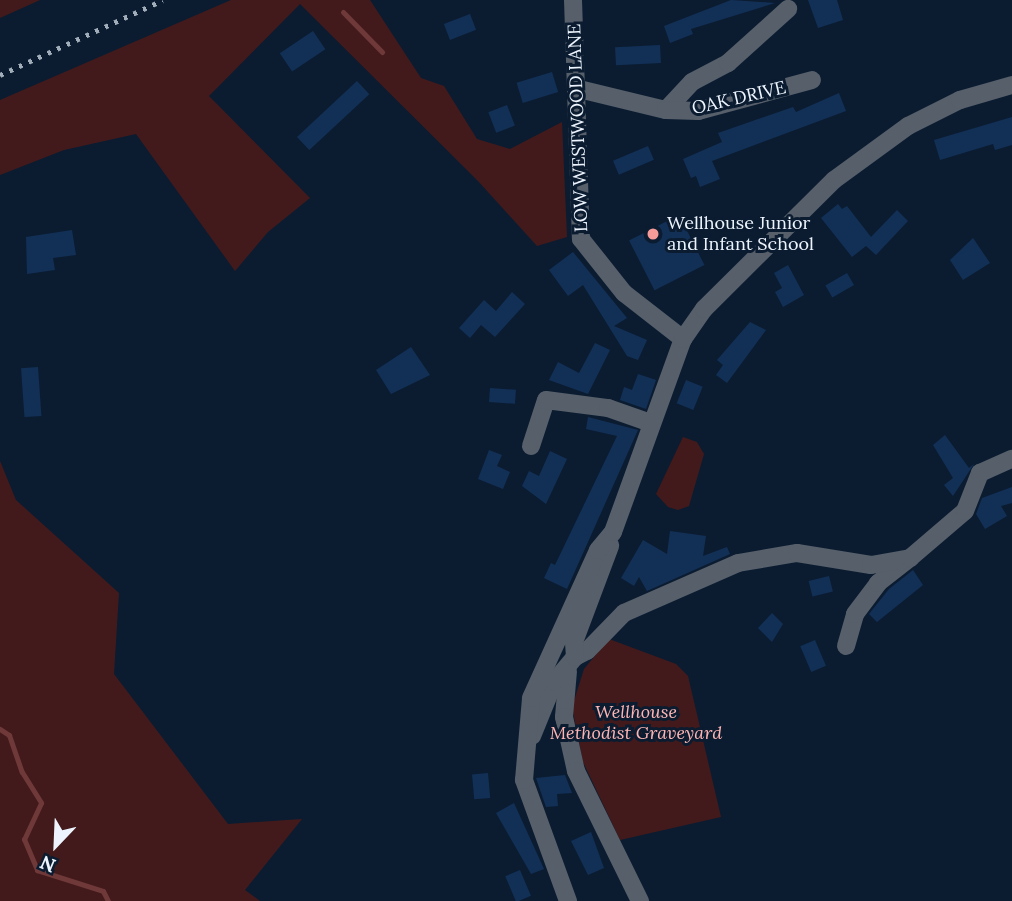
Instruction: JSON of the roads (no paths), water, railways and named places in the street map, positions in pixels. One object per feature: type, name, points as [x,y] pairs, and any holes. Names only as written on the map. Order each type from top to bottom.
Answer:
[{"type":"street","name":"LOW WESTWOOD LANE","points":[[573,0],[579,89],[581,239],[624,293],[683,339]]},
{"type":"street","name":"OAK DRIVE","points":[[666,110],[692,82],[728,63],[788,9]]},
{"type":"street","name":"OAK DRIVE","points":[[579,89],[666,110],[698,111],[812,80]]},
{"type":"street","points":[[640,901],[576,771],[564,717],[574,642],[683,339],[704,309],[834,180],[908,126],[960,100],[1012,85]]},
{"type":"street","points":[[531,446],[546,400],[608,408],[651,423]]},
{"type":"street","points":[[846,646],[863,604],[878,583],[965,511],[980,473],[1012,459]]},
{"type":"street","points":[[568,901],[532,812],[524,780],[530,698],[598,550],[613,532]]},
{"type":"street","points":[[526,751],[554,682],[624,613],[738,563],[797,553],[871,565],[910,558]]},
{"type":"waterway","points":[[343,12],[382,52]]},
{"type":"waterway","points":[[0,729],[9,735],[22,772],[41,803],[24,839],[37,870],[103,891],[108,901]]},
{"type":"railway","points":[[0,75],[163,0]]},
{"type":"place","name":"Wellhouse Junior and Infant School","points":[[653,234]]},
{"type":"park label","name":"Wellhouse Methodist Graveyard","points":[[636,723]]}]
